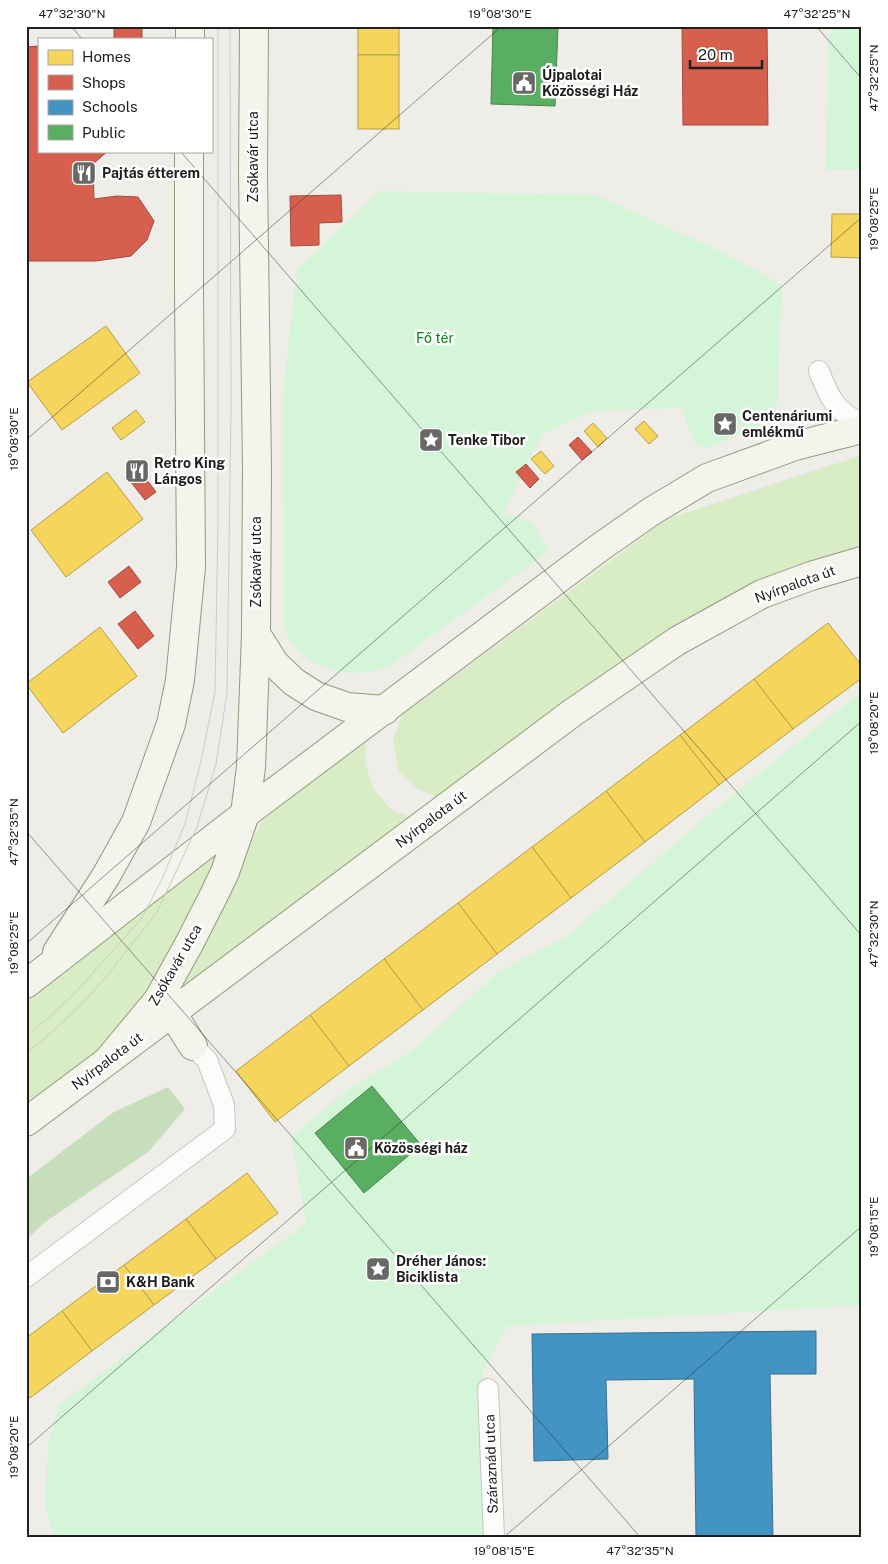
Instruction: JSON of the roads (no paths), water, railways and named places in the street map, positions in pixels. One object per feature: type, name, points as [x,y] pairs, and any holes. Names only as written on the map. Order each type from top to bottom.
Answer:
[{"type":"main road","name":"Zsókavár utca","points":[[109,1059],[158,1000],[225,872],[245,814],[251,767],[256,634],[257,410],[252,173],[254,26]]},
{"type":"main road","points":[[36,976],[106,876],[136,822],[168,733],[180,680],[191,567],[189,152]]},
{"type":"main road","points":[[36,976],[245,814],[599,548],[652,512],[707,478],[796,446],[862,429]]},
{"type":"main road","name":"Nyírpalota út","points":[[26,1122],[572,713],[677,641],[762,594],[811,576],[862,561]]},
{"type":"main road","points":[[256,634],[275,664],[294,682],[316,696],[348,707],[385,710]]},
{"type":"main road","points":[[172,1013],[193,1046]]},
{"type":"street","points":[[820,371],[829,397],[843,413],[862,424]]},
{"type":"street","points":[[26,1277],[225,1129],[224,1105],[206,1060],[193,1046]]},
{"type":"street","name":"Száraznád utca","points":[[488,1389],[494,1538]]},
{"type":"tram line","points":[[26,1036],[74,994],[142,918],[162,879],[186,821],[215,692],[218,523],[218,26]]},
{"type":"tram line","points":[[26,1053],[83,1003],[157,912],[197,827],[216,764],[227,693],[231,409],[230,26]]},
{"type":"place","name":"Újpalotai Közösségi Ház","points":[[524,83]]},
{"type":"place","name":"Pajtás étterem","points":[[84,173]]},
{"type":"place","name":"Centenáriumi emlékmű","points":[[725,424]]},
{"type":"place","name":"Tenke Tibor","points":[[431,440]]},
{"type":"place","name":"Retro King Lángos","points":[[137,471]]},
{"type":"place","name":"Közösségi ház","points":[[356,1148]]},
{"type":"place","name":"Dréher János: Biciklista","points":[[378,1269]]},
{"type":"place","name":"K&H Bank","points":[[108,1282]]},
{"type":"park label","name":"Fő tér","points":[[435,338]]}]
